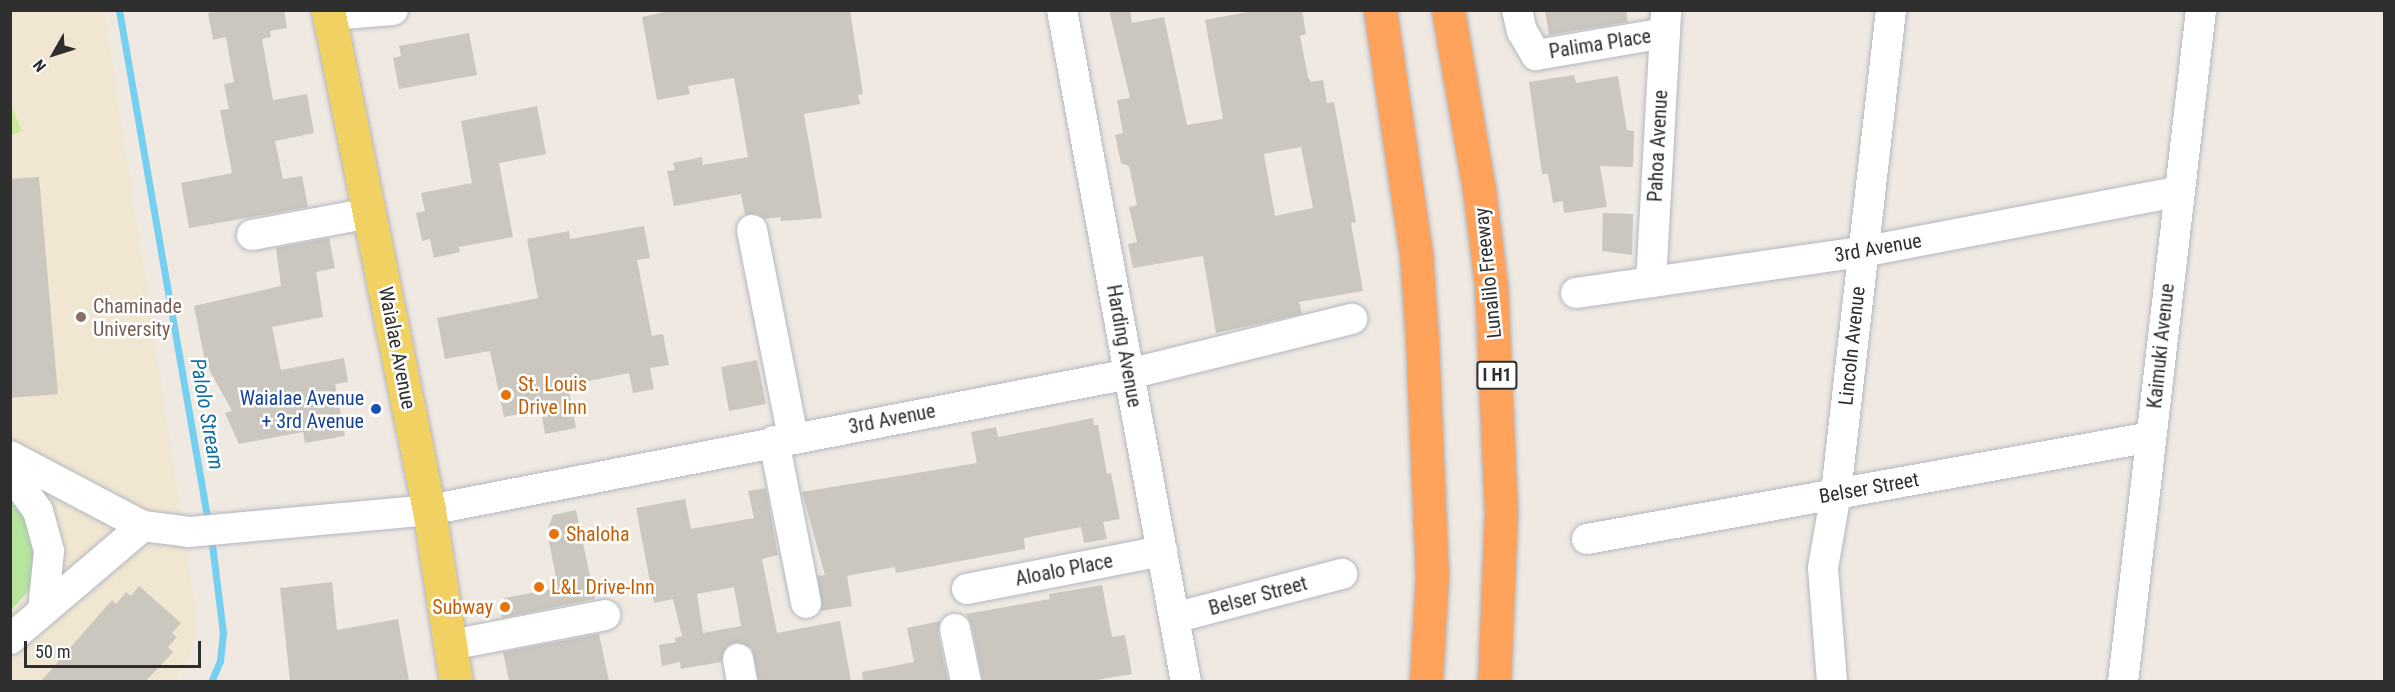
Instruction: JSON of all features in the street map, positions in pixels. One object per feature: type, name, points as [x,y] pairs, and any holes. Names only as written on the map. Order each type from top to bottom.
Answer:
[{"type":"highway","points":[[1374,10],[1390,74]]},
{"type":"highway","points":[[1380,10],[1416,253],[1427,417],[1432,574],[1426,681]]},
{"type":"highway","name":"Lunalilo Freeway","points":[[1448,10],[1479,189],[1491,285],[1501,511],[1494,681]]},
{"type":"main road","name":"Waialae Avenue","points":[[330,12],[429,510],[456,681]]},
{"type":"street","points":[[330,12],[393,10]]},
{"type":"street","name":"Harding Avenue","points":[[1062,10],[1186,681]]},
{"type":"street","name":"Palima Place","points":[[1517,10],[1522,31],[1536,55],[1665,22]]},
{"type":"street","name":"Lincoln Avenue","points":[[1832,681],[1823,568],[1836,493],[1891,10]]},
{"type":"street","name":"Kaimuki Avenue","points":[[2123,681],[2177,192],[2201,10]]},
{"type":"street","name":"Pahoa Avenue","points":[[1651,282],[1665,22]]},
{"type":"street","name":"3rd Avenue","points":[[1576,293],[1862,252],[2177,192]]},
{"type":"street","points":[[252,235],[370,213]]},
{"type":"street","points":[[752,230],[806,603]]},
{"type":"street","name":"3rd Avenue","points":[[143,526],[189,532],[268,528],[429,510],[783,439],[1129,374],[1352,319]]},
{"type":"street","name":"Belser Street","points":[[1587,539],[2151,437]]},
{"type":"street","points":[[10,456],[143,526],[10,639]]},
{"type":"street","points":[[10,472],[38,511],[49,551],[43,610]]},
{"type":"street","name":"Aloalo Place","points":[[967,589],[1162,551]]},
{"type":"street","name":"Belser Street","points":[[1174,618],[1342,574]]},
{"type":"street","points":[[451,645],[605,615]]},
{"type":"street","points":[[955,629],[966,681]]},
{"type":"shaded area","name":"Chaminade University","points":[[10,11],[104,11],[198,624],[190,655],[175,681],[11,681]]},
{"type":"green space","points":[[10,103],[22,131],[11,135],[10,135]]},
{"type":"green space","points":[[11,493],[34,517],[37,581],[11,610]]},
{"type":"building","points":[[221,10],[284,10],[287,28],[270,31],[271,37],[262,39],[273,100],[307,94],[314,133],[275,141],[283,179],[302,176],[308,207],[189,228],[181,183],[232,173],[220,110],[229,109],[224,84],[234,82],[226,37],[213,40],[208,13]]},
{"type":"building","points":[[674,10],[850,10],[863,94],[858,95],[860,104],[804,114],[822,218],[781,221],[780,217],[765,219],[757,214],[745,215],[741,194],[674,206],[667,171],[675,170],[673,163],[702,157],[703,165],[748,157],[734,78],[688,86],[690,94],[657,100],[642,17]]},
{"type":"building","points":[[1109,10],[1130,10],[1132,23],[1164,17],[1187,125],[1223,119],[1205,20],[1258,10],[1302,10],[1306,34],[1300,36],[1308,77],[1311,82],[1323,80],[1327,103],[1334,102],[1356,222],[1351,223],[1363,291],[1299,302],[1302,314],[1216,333],[1203,256],[1133,268],[1128,244],[1137,242],[1129,207],[1137,205],[1129,166],[1121,163],[1115,135],[1123,133],[1117,100],[1130,98]],"holes":[[[1301,147],[1313,208],[1275,216],[1264,154]]]},
{"type":"building","points":[[1545,10],[1626,10],[1628,22],[1549,35]]},
{"type":"building","points":[[469,33],[477,75],[399,89],[393,58],[401,56],[399,46]]},
{"type":"building","points":[[1574,75],[1576,83],[1618,76],[1627,130],[1634,131],[1633,167],[1600,166],[1607,207],[1564,213],[1563,201],[1553,203],[1548,174],[1542,174],[1529,82]]},
{"type":"building","points":[[537,106],[546,154],[499,163],[513,237],[459,247],[460,252],[434,258],[430,239],[422,241],[416,213],[425,211],[421,193],[472,183],[461,121]]},
{"type":"building","points":[[39,177],[58,394],[10,398],[10,179]]},
{"type":"building","points":[[1603,213],[1633,214],[1632,255],[1602,251]]},
{"type":"building","points":[[644,226],[650,258],[637,260],[652,336],[663,334],[669,365],[650,368],[654,389],[633,393],[629,373],[568,385],[576,428],[545,434],[541,410],[504,417],[490,351],[445,359],[437,318],[538,298],[527,239],[569,231],[570,239]]},
{"type":"building","points":[[329,238],[335,268],[316,272],[323,317],[272,327],[281,370],[344,358],[348,382],[335,384],[345,436],[305,443],[303,432],[239,444],[225,413],[232,411],[205,362],[194,306],[281,286],[276,248]]},
{"type":"building","points":[[757,360],[766,404],[729,411],[721,367]]},
{"type":"building","points":[[1093,418],[1094,425],[1098,425],[1107,474],[1111,473],[1120,519],[1103,522],[1107,539],[1084,543],[1081,527],[1024,538],[1025,549],[896,573],[895,567],[847,576],[852,606],[821,611],[818,576],[825,575],[802,492],[977,463],[971,432],[996,427],[998,437]]},
{"type":"building","points":[[766,488],[778,555],[762,559],[777,633],[840,621],[851,681],[759,681],[752,648],[736,642],[727,646],[721,662],[681,669],[680,662],[662,666],[659,645],[676,642],[675,638],[682,636],[673,599],[654,603],[636,508],[685,499],[691,529],[754,518],[748,491]],"holes":[[[734,587],[741,626],[703,633],[697,594]]]},
{"type":"building","points":[[576,510],[595,599],[502,618],[500,608],[504,598],[558,588],[547,531],[553,515]]},
{"type":"building","points":[[332,582],[337,630],[398,619],[409,681],[290,681],[280,588]]},
{"type":"building","points":[[1102,585],[1112,637],[1125,635],[1132,674],[1090,681],[983,681],[972,626],[966,614],[1050,599],[1049,594]]},
{"type":"building","points":[[139,586],[181,623],[172,633],[177,637],[168,647],[173,652],[146,681],[41,681],[112,600],[116,604],[126,592],[131,596]]},
{"type":"building","points":[[940,621],[938,633],[948,681],[863,681],[862,672],[914,662],[907,628]]},
{"type":"building","points":[[599,634],[609,681],[509,681],[503,652]]},
{"type":"waterway","name":"Palolo Stream","points":[[119,10],[208,522]]},
{"type":"waterway","name":"Palolo Stream","points":[[211,536],[223,633],[220,661],[211,682]]},
{"type":"place","name":"Chaminade University","points":[[81,317]]},
{"type":"place","name":"St. Louis Drive Inn","points":[[506,395]]},
{"type":"place","name":"Waialae Avenue + 3rd Avenue","points":[[376,409]]},
{"type":"place","name":"Shaloha","points":[[554,534]]},
{"type":"place","name":"L&L Drive-Inn","points":[[539,587]]},
{"type":"place","name":"Subway","points":[[505,607]]}]
